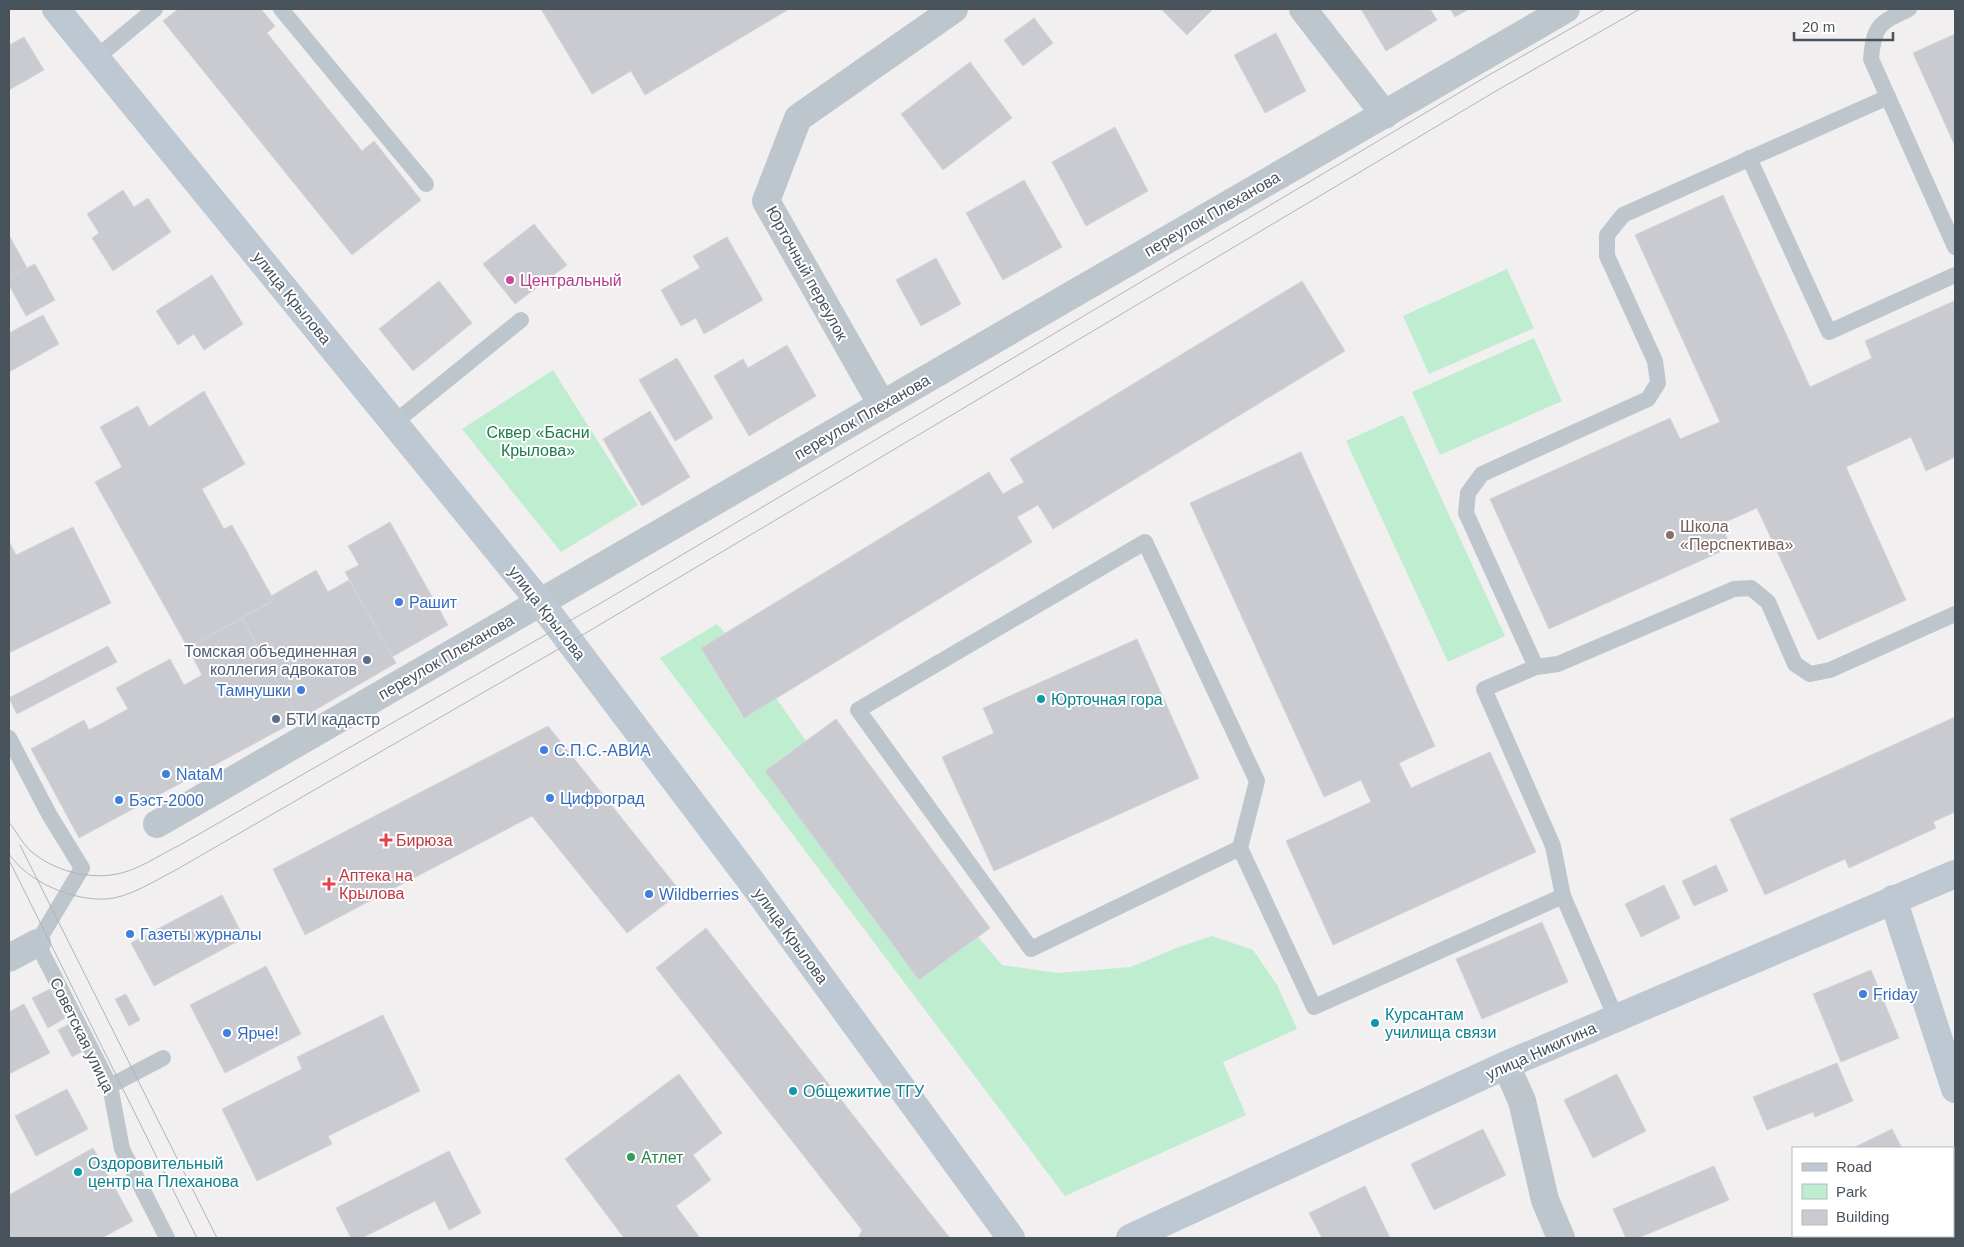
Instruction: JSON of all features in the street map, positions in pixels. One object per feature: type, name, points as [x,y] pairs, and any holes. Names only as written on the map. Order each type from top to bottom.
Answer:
[{"type":"main road","name":"улица Крылова","points":[[56,9],[540,602],[756,889],[1011,1238]]},
{"type":"main road","name":"улица Никитина","points":[[1130,1238],[1506,1065],[1892,899],[1955,874]]},
{"type":"main road","points":[[1892,899],[1955,1089]]},
{"type":"street","name":"Юрточный переулок","points":[[882,405],[766,201],[798,118],[954,9]]},
{"type":"street","points":[[1303,9],[1385,115]]},
{"type":"street","name":"переулок Плеханова","points":[[157,824],[1566,9]]},
{"type":"street","points":[[9,958],[37,943]]},
{"type":"street","points":[[1506,1065],[1522,1101],[1545,1200],[1561,1238]]},
{"type":"lane","points":[[96,58],[155,9]]},
{"type":"lane","points":[[281,9],[426,184]]},
{"type":"lane","points":[[1909,9],[1886,20],[1873,37],[1871,59],[1955,247]]},
{"type":"lane","points":[[1536,666],[1466,513],[1468,493],[1482,474],[1648,399],[1658,383],[1655,361],[1607,256],[1607,235],[1623,215],[1888,97]]},
{"type":"lane","points":[[1750,158],[1829,332],[1955,275]]},
{"type":"lane","points":[[394,424],[521,320]]},
{"type":"lane","points":[[1240,848],[1031,949],[858,710],[1145,542],[1257,781],[1240,848],[1314,1007],[1563,896]]},
{"type":"lane","points":[[1616,1018],[1563,896],[1553,846],[1484,689],[1536,666],[1558,664],[1734,589],[1751,588],[1768,602],[1796,664],[1810,674],[1830,670],[1955,614]]},
{"type":"lane","points":[[9,738],[50,816],[82,868],[37,943]]},
{"type":"lane","name":"Советская улица","points":[[37,943],[110,1086],[122,1149],[167,1238]]},
{"type":"lane","points":[[110,1086],[164,1058]]},
{"type":"green space","points":[[1507,269],[1534,328],[1429,374],[1403,316]]},
{"type":"green space","points":[[1534,338],[1562,401],[1440,455],[1412,392]]},
{"type":"green space","name":"Сквер «Басни Крылова»","points":[[553,370],[638,505],[561,552],[462,429]]},
{"type":"green space","points":[[1403,415],[1505,636],[1448,662],[1346,441]]},
{"type":"green space","points":[[717,624],[725,633],[701,648],[743,718],[776,698],[806,741],[765,771],[919,980],[978,937],[1002,965],[1058,973],[1131,967],[1176,948],[1212,936],[1253,950],[1277,985],[1297,1029],[1223,1062],[1246,1115],[1065,1196],[660,658]]},
{"type":"building","points":[[178,9],[261,9],[275,26],[267,33],[362,151],[374,141],[421,200],[352,255],[163,21]]},
{"type":"building","points":[[541,9],[789,9],[645,95],[631,71],[592,94]]},
{"type":"building","points":[[1161,9],[1213,9],[1187,35]]},
{"type":"building","points":[[1361,9],[1430,9],[1437,20],[1386,51]]},
{"type":"building","points":[[1450,9],[1469,9],[1455,17]]},
{"type":"building","points":[[1034,18],[1053,43],[1023,66],[1004,40]]},
{"type":"building","points":[[1276,33],[1306,91],[1265,113],[1234,55]]},
{"type":"building","points":[[1955,34],[1955,146],[1913,53]]},
{"type":"building","points":[[24,37],[44,70],[9,90],[9,45]]},
{"type":"building","points":[[970,62],[1012,118],[943,170],[901,114]]},
{"type":"building","points":[[1115,127],[1148,191],[1086,226],[1052,162]]},
{"type":"building","points":[[1024,180],[1062,247],[1003,280],[966,213]]},
{"type":"building","points":[[123,190],[134,207],[148,198],[171,232],[113,271],[92,238],[99,233],[87,214]]},
{"type":"building","points":[[1723,195],[1810,387],[1872,358],[1865,341],[1954,301],[1955,457],[1926,471],[1911,437],[1846,467],[1906,600],[1818,640],[1757,508],[1721,524],[1731,547],[1549,629],[1490,499],[1670,418],[1680,439],[1720,422],[1635,235]]},
{"type":"building","points":[[534,224],[567,265],[515,304],[483,264]]},
{"type":"building","points":[[9,235],[27,268],[9,277]]},
{"type":"building","points":[[727,237],[763,300],[704,334],[696,318],[681,326],[661,290],[700,268],[693,256]]},
{"type":"building","points":[[936,258],[961,304],[921,326],[896,280]]},
{"type":"building","points":[[35,264],[55,300],[26,316],[9,285],[9,277]]},
{"type":"building","points":[[212,275],[243,324],[204,350],[194,334],[178,345],[156,311]]},
{"type":"building","points":[[439,281],[472,323],[413,371],[379,329]]},
{"type":"building","points":[[1302,281],[1345,351],[1053,529],[1038,505],[1017,517],[1032,542],[744,718],[701,648],[989,472],[1003,494],[1024,482],[1010,459]]},
{"type":"building","points":[[43,315],[59,344],[9,372],[9,333]]},
{"type":"building","points":[[787,345],[816,396],[749,436],[714,376],[743,359],[748,368]]},
{"type":"building","points":[[677,358],[713,418],[675,441],[639,380]]},
{"type":"building","points":[[204,391],[245,464],[202,489],[224,529],[232,525],[274,600],[188,648],[95,482],[122,467],[100,427],[138,406],[149,427]]},
{"type":"building","points":[[650,411],[690,477],[642,506],[603,439]]},
{"type":"building","points":[[1301,452],[1435,746],[1399,763],[1411,788],[1490,752],[1536,852],[1333,945],[1286,841],[1371,802],[1361,780],[1324,797],[1190,503]]},
{"type":"building","name":"Рашит","points":[[390,522],[448,625],[392,657],[345,572],[359,565],[348,546]]},
{"type":"building","points":[[73,527],[111,603],[9,653],[9,541],[16,555]]},
{"type":"building","points":[[316,570],[328,592],[349,580],[396,663],[298,720],[242,618],[274,600],[271,596]]},
{"type":"building","points":[[242,618],[298,720],[79,838],[31,749],[84,720],[89,730],[128,709],[116,688],[170,659],[184,685],[202,675],[188,648]]},
{"type":"building","points":[[1137,639],[1199,778],[994,871],[942,757],[994,733],[983,708]]},
{"type":"building","points":[[108,646],[117,662],[17,714],[9,698]]},
{"type":"building","points":[[1955,717],[1955,812],[1933,822],[1936,828],[1849,868],[1845,859],[1765,895],[1730,819]]},
{"type":"building","points":[[836,719],[990,928],[919,980],[765,771]]},
{"type":"building","points":[[548,726],[681,892],[627,933],[532,816],[305,935],[273,869]]},
{"type":"building","points":[[1716,865],[1728,891],[1694,906],[1682,881]]},
{"type":"building","points":[[1664,885],[1680,918],[1641,937],[1625,904]]},
{"type":"building","points":[[222,895],[244,938],[154,986],[131,943]]},
{"type":"building","points":[[1542,922],[1568,982],[1482,1019],[1456,959]]},
{"type":"building","name":"Общежитие ТГУ","points":[[706,928],[950,1238],[858,1238],[862,1230],[656,968]]},
{"type":"building","points":[[266,966],[301,1034],[225,1073],[190,1005]]},
{"type":"building","points":[[1871,970],[1899,1038],[1841,1062],[1813,994]]},
{"type":"building","points":[[50,989],[65,1018],[48,1028],[32,998]]},
{"type":"building","points":[[126,994],[140,1020],[129,1026],[115,999]]},
{"type":"building","points":[[24,1004],[50,1053],[9,1074],[9,1012]]},
{"type":"building","points":[[383,1015],[420,1091],[328,1136],[332,1144],[257,1181],[222,1109],[302,1069],[297,1057]]},
{"type":"building","points":[[69,1024],[83,1051],[72,1057],[58,1030]]},
{"type":"building","points":[[1837,1063],[1853,1101],[1815,1117],[1813,1112],[1767,1130],[1753,1097]]},
{"type":"building","name":"Атлет","points":[[679,1074],[722,1133],[693,1155],[711,1180],[676,1206],[700,1238],[624,1238],[565,1159]]},
{"type":"building","points":[[1617,1074],[1646,1131],[1593,1158],[1564,1100]]},
{"type":"building","points":[[67,1089],[88,1129],[36,1156],[15,1116]]},
{"type":"building","points":[[1483,1129],[1506,1175],[1434,1210],[1411,1164]]},
{"type":"building","points":[[1892,1129],[1901,1147],[1855,1147]]},
{"type":"building","name":"Оздоровительный центр на Плеханова","points":[[93,1148],[133,1221],[102,1238],[9,1238],[9,1195]]},
{"type":"building","points":[[449,1151],[481,1213],[449,1230],[435,1201],[362,1238],[351,1238],[336,1208]]},
{"type":"building","points":[[1714,1166],[1729,1200],[1638,1238],[1626,1238],[1613,1209]]},
{"type":"building","points":[[1365,1186],[1390,1238],[1322,1238],[1309,1213]]},
{"type":"building","points":[[1874,1237],[1940,1237],[1938,1238]]},
{"type":"tram line","points":[[9,822],[29,850],[54,866],[78,874],[104,876],[116,874],[148,862],[601,603],[1489,75],[1605,9]]},
{"type":"tram line","points":[[9,854],[17,864],[39,881],[52,888],[80,897],[94,899],[116,898],[150,884],[569,643],[1496,91],[1640,9]]},
{"type":"tram line","points":[[20,845],[217,1238]]},
{"type":"tram line","points":[[9,860],[197,1238]]},
{"type":"place","name":"Центральный","points":[[510,280]]},
{"type":"place","name":"Школа «Перспектива»","points":[[1670,535]]},
{"type":"place","name":"Рашит","points":[[399,602]]},
{"type":"place","name":"Томская объединенная коллегия адвокатов","points":[[367,660]]},
{"type":"place","name":"Тамнушки","points":[[301,690]]},
{"type":"place","name":"Юрточная гора","points":[[1041,699]]},
{"type":"place","name":"БТИ кадастр","points":[[276,719]]},
{"type":"place","name":"С.П.С.-АВИА","points":[[544,750]]},
{"type":"place","name":"NataM","points":[[166,774]]},
{"type":"place","name":"Цифроград","points":[[550,798]]},
{"type":"place","name":"Бэст-2000","points":[[119,800]]},
{"type":"place","name":"Бирюза","points":[[386,840]]},
{"type":"place","name":"Аптека на Крылова","points":[[329,884]]},
{"type":"place","name":"Wildberries","points":[[649,894]]},
{"type":"place","name":"Газеты журналы","points":[[130,934]]},
{"type":"place","name":"Friday","points":[[1863,994]]},
{"type":"place","name":"Курсантам училища связи","points":[[1375,1023]]},
{"type":"place","name":"Ярче!","points":[[227,1033]]},
{"type":"place","name":"Общежитие ТГУ","points":[[793,1091]]},
{"type":"place","name":"Атлет","points":[[631,1157]]},
{"type":"place","name":"Оздоровительный центр на Плеханова","points":[[78,1172]]}]
